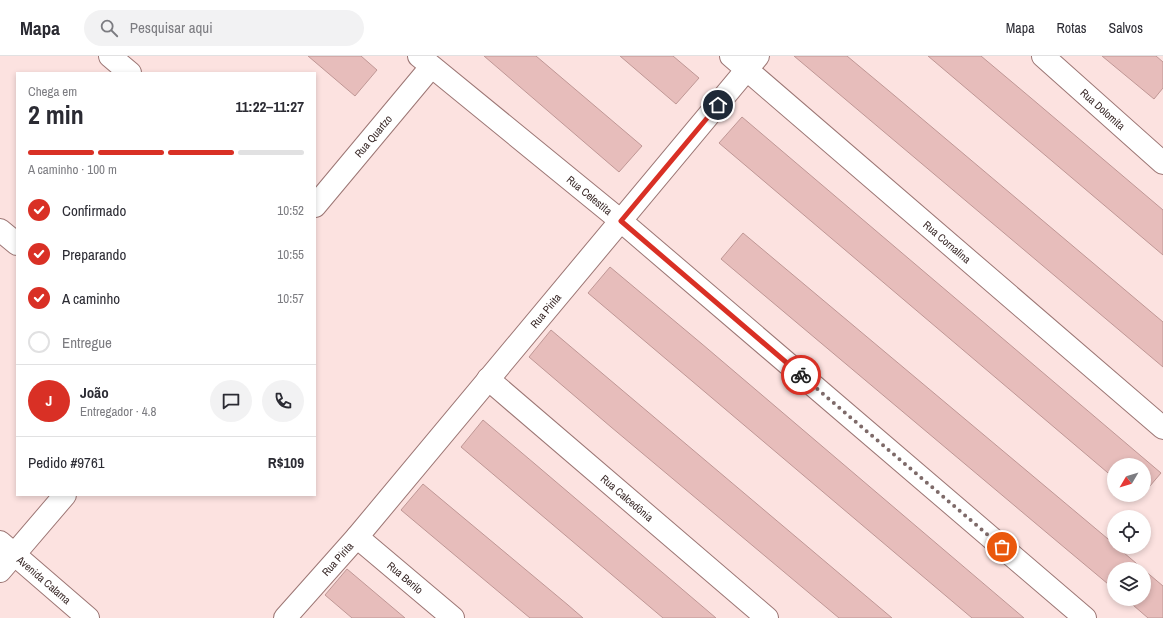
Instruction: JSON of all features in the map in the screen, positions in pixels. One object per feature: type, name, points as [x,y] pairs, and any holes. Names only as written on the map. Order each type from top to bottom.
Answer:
[{"type":"street","points":[[110,56],[129,72]]},
{"type":"street","name":"Rua Dolomita","points":[[1043,56],[1163,163]]},
{"type":"street","name":"Rua Celestita","points":[[425,61],[621,221],[1085,618]]},
{"type":"street","name":"Rua Quartzo","points":[[316,205],[425,61]]},
{"type":"street","name":"Rua Pirita","points":[[285,618],[357,537],[621,221],[745,61]]},
{"type":"street","name":"Rua Cornalina","points":[[745,61],[1163,428]]},
{"type":"street","points":[[0,230],[16,243]]},
{"type":"street","name":"Rua Calcedônia","points":[[488,379],[767,618]]},
{"type":"street","points":[[0,571],[7,548],[64,496]]},
{"type":"street","name":"Rua Berilo","points":[[357,537],[453,618]]},
{"type":"street","name":"Avenida Calama","points":[[7,548],[88,618]]},
{"type":"building","points":[[308,56],[361,56],[377,70],[355,96]]},
{"type":"building","points":[[484,56],[536,56],[642,146],[619,172]]},
{"type":"building","points":[[620,56],[673,56],[699,78],[676,104]]},
{"type":"building","points":[[794,56],[847,56],[895,96],[1163,322],[1163,367]]},
{"type":"building","points":[[928,56],[981,56],[1031,98],[1163,210],[1163,255]]},
{"type":"building","points":[[1102,56],[1156,56],[1163,62],[1163,88],[1154,99]]},
{"type":"building","points":[[742,117],[1143,458],[1107,458],[1107,472],[719,143]]},
{"type":"building","points":[[743,233],[1107,538],[1107,554],[1125,554],[1135,562],[1107,562],[1107,583],[721,259]]},
{"type":"building","points":[[610,267],[1024,618],[972,618],[588,293]]},
{"type":"building","points":[[551,330],[892,618],[839,618],[611,427],[529,357]]},
{"type":"building","points":[[483,420],[716,618],[663,618],[461,447]]},
{"type":"building","points":[[1151,465],[1161,473],[1151,485]]},
{"type":"building","points":[[423,484],[583,618],[530,618],[463,562],[401,510]]},
{"type":"building","points":[[347,569],[405,618],[352,618],[325,595]]},
{"type":"building","points":[[1151,576],[1163,586],[1163,618],[1148,618],[1134,606],[1151,606]]},
{"type":"way so far","points":[[801,375],[1002,547]]},
{"type":"route","points":[[718,105],[621,221],[801,375]]}]
